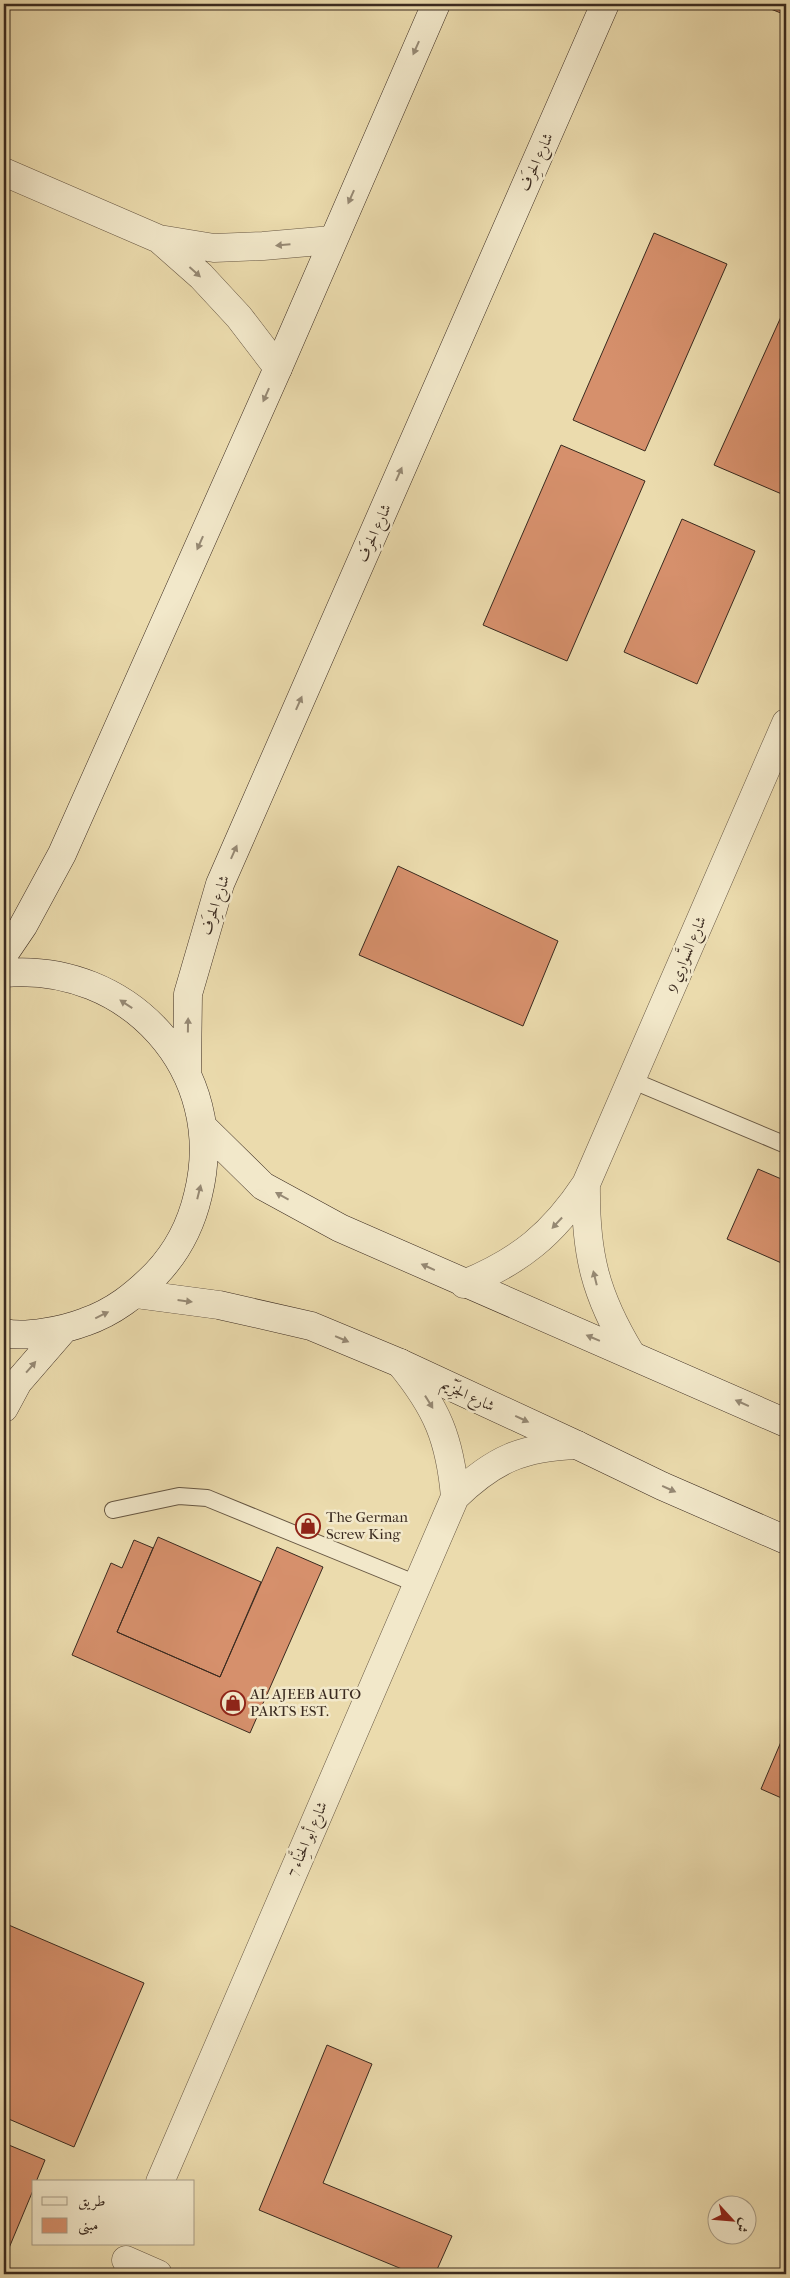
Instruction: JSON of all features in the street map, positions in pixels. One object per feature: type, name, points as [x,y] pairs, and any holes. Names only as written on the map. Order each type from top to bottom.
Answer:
[{"type":"street","points":[[4,954],[23,926],[62,854],[278,368],[436,4]]},
{"type":"street","name":"شارع الحِرَف","points":[[187,1074],[188,994],[220,884],[605,4]]},
{"type":"street","points":[[4,172],[159,239],[214,248],[332,240]]},
{"type":"street","points":[[159,239],[200,276],[239,317],[278,368]]},
{"type":"street","name":"شارع السَّوارِي 9","points":[[464,1284],[494,1272],[540,1240],[568,1211],[586,1184],[786,723]]},
{"type":"street","points":[[4,973],[29,971],[68,976],[105,990],[138,1011],[166,1040],[187,1074],[197,1100],[203,1127],[203,1174],[192,1219],[169,1260],[136,1294],[102,1316],[63,1330],[4,1333]]},
{"type":"street","points":[[203,1127],[263,1186],[340,1228],[464,1284],[631,1354],[786,1423]]},
{"type":"street","name":"شارع السَّوارِي 9","points":[[586,1184],[586,1220],[590,1256],[599,1290],[612,1323],[631,1354]]},
{"type":"street","name":"شارع الجَزِّيم","points":[[136,1294],[218,1305],[311,1326],[400,1364],[577,1444],[662,1486],[786,1540]]},
{"type":"street","points":[[4,1408],[18,1382],[63,1330]]},
{"type":"street","name":"شارع أبو الحِنَّاء 7","points":[[400,1364],[419,1386],[434,1411],[446,1439],[452,1467],[455,1497]]},
{"type":"street","name":"شارع أبو الحِنَّاء 7","points":[[161,2180],[455,1497],[474,1478],[498,1463],[523,1452],[550,1446],[577,1444]]},
{"type":"street","points":[[126,2260],[158,2274]]},
{"type":"lane","points":[[631,1080],[786,1144]]},
{"type":"lane","points":[[112,1510],[179,1496],[207,1498],[417,1584]]},
{"type":"building","points":[[764,4],[786,4],[786,15],[763,6]]},
{"type":"building","points":[[654,233],[727,264],[645,451],[573,420]]},
{"type":"building","points":[[785,308],[786,490],[784,495],[714,465]]},
{"type":"building","points":[[561,445],[645,481],[567,661],[483,625]]},
{"type":"building","points":[[682,519],[755,551],[697,684],[624,652]]},
{"type":"building","points":[[398,866],[558,941],[523,1026],[359,955]]},
{"type":"building","points":[[758,1169],[786,1181],[786,1265],[727,1239]]},
{"type":"building","points":[[158,1537],[261,1582],[220,1677],[117,1632]]},
{"type":"building","points":[[134,1540],[153,1548],[117,1632],[220,1677],[277,1547],[323,1567],[250,1733],[72,1655],[111,1563],[122,1568]]},
{"type":"building","points":[[786,1730],[786,1800],[761,1789]]},
{"type":"building","points":[[4,1923],[144,1983],[74,2147],[4,2117]]},
{"type":"building","points":[[327,2045],[372,2064],[323,2183],[452,2236],[435,2274],[414,2274],[259,2210]]},
{"type":"building","points":[[4,2143],[45,2160],[37,2180],[32,2180],[32,2193],[4,2260]]},
{"type":"place","name":"The German Screw King","points":[[308,1526]]},
{"type":"place","name":"AL AJEEB AUTO PARTS EST.","points":[[233,1703]]}]
